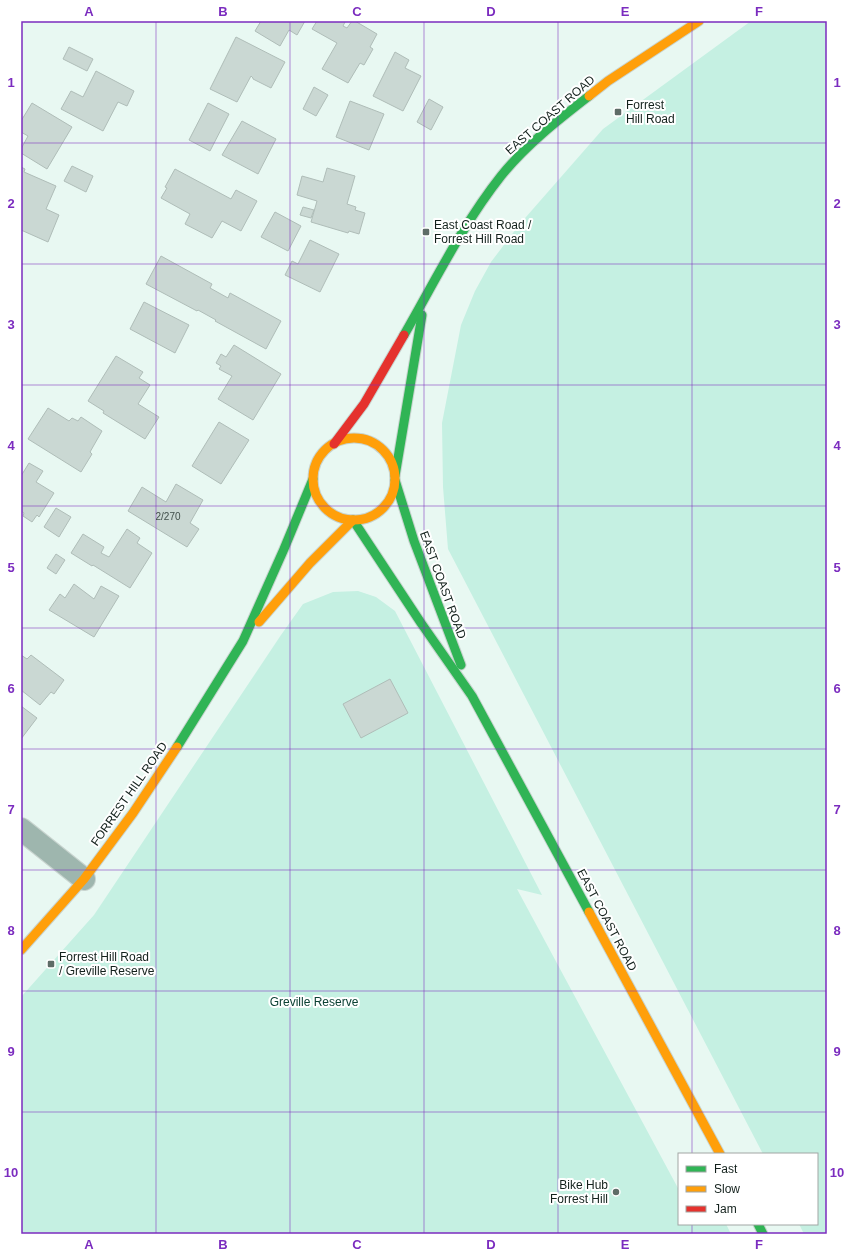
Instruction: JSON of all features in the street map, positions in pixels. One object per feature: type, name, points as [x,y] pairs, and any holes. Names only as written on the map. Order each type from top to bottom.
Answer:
[{"type":"main road","name":"EAST COAST ROAD","points":[[334,444],[364,404],[474,213],[501,176],[528,147],[563,116],[608,81],[699,21]]},
{"type":"main road","name":"EAST COAST ROAD","points":[[424,302],[395,478],[414,541],[472,696]]},
{"type":"main road","points":[[347,439],[361,439],[374,443],[384,452],[392,463],[395,478],[393,492],[387,504],[378,513],[367,518],[353,520],[340,518],[329,511],[321,502],[315,491],[313,479],[315,468],[319,458],[334,444],[347,439]]},
{"type":"main road","name":"FORREST HILL ROAD","points":[[21,950],[84,879],[133,813],[175,750],[243,641],[313,479]]},
{"type":"main road","name":"EAST COAST ROAD","points":[[353,520],[421,623],[472,696],[719,1153]]},
{"type":"main road","name":"FORREST HILL ROAD","points":[[243,641],[310,563],[353,520]]},
{"type":"main road","points":[[758,1225],[763,1234]]},
{"type":"street","points":[[21,829],[84,879]]},
{"type":"green space","points":[[751,21],[827,21],[827,1234],[804,1234],[800,1225],[818,1225],[818,1153],[762,1153],[448,549],[443,487],[442,423],[461,325],[475,291],[491,262],[519,225],[603,129]]},
{"type":"green space","name":"Greville Reserve","points":[[358,591],[376,597],[395,611],[542,895],[517,889],[678,1188],[678,1225],[726,1225],[731,1234],[21,1234],[21,997],[94,915],[303,604],[333,592]]},
{"type":"building","points":[[261,21],[305,21],[297,35],[289,30],[280,46],[255,31]]},
{"type":"building","points":[[317,21],[344,21],[343,26],[347,28],[352,21],[355,21],[377,34],[370,47],[373,49],[364,65],[360,63],[348,83],[322,69],[337,43],[312,29]]},
{"type":"building","points":[[236,37],[285,62],[271,88],[253,79],[251,76],[237,102],[210,89]]},
{"type":"building","points":[[69,47],[93,59],[87,71],[63,59]]},
{"type":"building","points":[[395,52],[409,60],[405,68],[421,76],[403,111],[373,96]]},
{"type":"building","points":[[96,71],[134,91],[127,106],[118,102],[103,131],[61,109],[71,91],[83,97]]},
{"type":"building","points":[[314,87],[328,95],[316,116],[303,109]]},
{"type":"building","points":[[429,99],[443,107],[431,130],[417,122]]},
{"type":"building","points":[[350,101],[384,114],[369,150],[336,137]]},
{"type":"building","points":[[32,103],[72,127],[47,169],[21,153],[21,149],[28,136],[21,132],[21,121]]},
{"type":"building","points":[[208,103],[229,114],[210,151],[189,140]]},
{"type":"building","points":[[242,121],[276,139],[258,174],[222,155]]},
{"type":"building","points":[[72,166],[93,176],[86,192],[64,181]]},
{"type":"building","points":[[21,167],[25,169],[24,172],[56,186],[46,209],[59,215],[48,242],[21,230]]},
{"type":"building","points":[[327,168],[355,176],[347,204],[356,207],[355,210],[365,213],[359,234],[349,231],[348,233],[311,222],[317,201],[297,195],[302,176],[323,182]]},
{"type":"building","points":[[175,169],[231,199],[236,190],[257,201],[241,231],[222,221],[212,238],[185,224],[190,214],[161,198]]},
{"type":"building","points":[[303,207],[314,210],[311,218],[300,215]]},
{"type":"building","points":[[275,212],[301,226],[288,251],[261,237]]},
{"type":"building","points":[[310,240],[339,254],[320,292],[285,275],[292,261],[298,264]]},
{"type":"building","points":[[161,256],[212,284],[210,288],[228,298],[230,293],[281,321],[266,349],[198,310],[197,311],[146,284]]},
{"type":"building","points":[[144,302],[189,325],[175,353],[130,329]]},
{"type":"building","points":[[234,345],[281,374],[253,420],[218,399],[232,376],[219,369],[221,366],[216,363],[221,354],[226,357]]},
{"type":"building","points":[[116,356],[143,372],[139,378],[150,385],[138,404],[159,417],[145,439],[103,413],[104,411],[88,401]]},
{"type":"building","points":[[48,408],[69,421],[72,418],[78,421],[81,417],[102,431],[90,452],[92,454],[81,472],[28,439]]},
{"type":"building","points":[[219,422],[249,440],[221,484],[192,466]]},
{"type":"building","points":[[29,463],[43,471],[36,482],[54,493],[39,517],[37,515],[32,522],[23,516],[24,513],[21,511],[21,476]]},
{"type":"building","points":[[176,484],[203,500],[190,523],[199,529],[187,547],[128,511],[142,487],[166,502]]},
{"type":"building","points":[[56,508],[71,517],[59,537],[44,527]]},
{"type":"building","points":[[127,529],[140,538],[137,543],[152,553],[130,588],[71,553],[83,534],[104,547],[101,553],[109,557]]},
{"type":"building","points":[[56,554],[65,560],[56,574],[47,568]]},
{"type":"building","points":[[74,584],[94,599],[101,586],[119,596],[94,637],[49,610],[60,594],[65,598]]},
{"type":"building","points":[[21,655],[27,659],[31,655],[64,680],[54,694],[51,692],[40,705],[21,690]]},
{"type":"building","points":[[390,679],[408,713],[361,738],[343,704]]},
{"type":"building","points":[[21,706],[37,718],[21,739]]},
{"type":"traffic: fast","points":[[404,335],[462,233],[487,194],[501,176],[532,143],[589,96]]},
{"type":"traffic: fast","points":[[395,476],[422,315]]},
{"type":"traffic: fast","points":[[177,747],[243,641],[313,479]]},
{"type":"traffic: fast","points":[[395,480],[414,541],[461,665]]},
{"type":"traffic: fast","points":[[353,520],[421,623],[472,696],[589,912]]},
{"type":"traffic: fast","points":[[758,1225],[763,1234]]},
{"type":"traffic: slow","points":[[589,96],[608,81],[699,21]]},
{"type":"traffic: slow","points":[[354,438],[370,441],[383,450],[392,463],[395,479],[392,495],[383,508],[370,517],[354,520],[338,517],[325,508],[316,495],[313,479],[316,463],[325,450],[338,441],[354,438]]},
{"type":"traffic: slow","points":[[259,622],[310,563],[353,520]]},
{"type":"traffic: slow","points":[[21,950],[84,879],[133,813],[177,747]]},
{"type":"traffic: slow","points":[[589,912],[719,1153]]},
{"type":"traffic: jam","points":[[334,444],[364,404],[404,335]]},
{"type":"place","name":"Forrest Hill Road","points":[[618,112]]},
{"type":"place","name":"East Coast Road / Forrest Hill Road","points":[[426,232]]},
{"type":"place","name":"Forrest Hill Road / Greville Reserve","points":[[51,964]]},
{"type":"place","name":"Bike Hub Forrest Hill","points":[[616,1192]]}]
